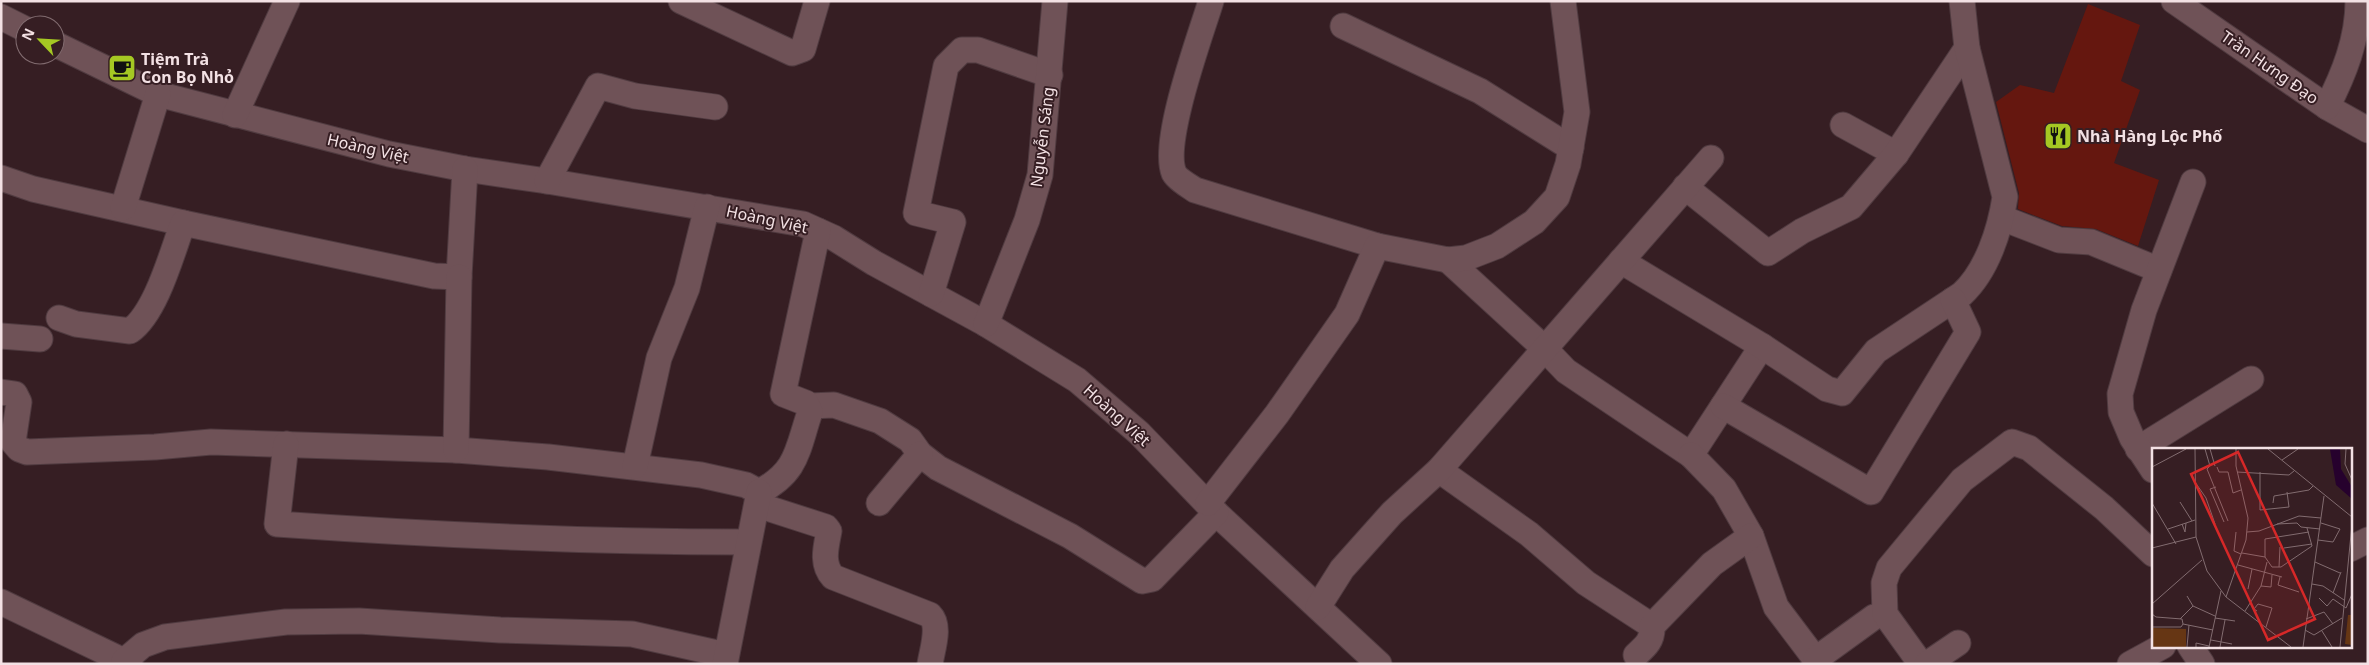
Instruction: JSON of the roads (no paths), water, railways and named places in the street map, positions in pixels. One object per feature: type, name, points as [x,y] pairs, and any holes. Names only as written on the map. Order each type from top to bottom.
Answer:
[{"type":"street","points":[[235,115],[287,1]]},
{"type":"street","points":[[689,3],[792,53],[802,49],[817,1]]},
{"type":"street","name":"Nguyễn Sáng","points":[[986,324],[1027,220],[1040,175],[1055,1]]},
{"type":"street","points":[[1211,1],[1174,128],[1170,152],[1175,174],[1195,190],[1377,246],[1448,260],[1480,254],[1534,222],[1558,197],[1571,148],[1577,112],[1563,1]]},
{"type":"street","points":[[1621,261],[1762,346],[1827,390],[1834,393],[1842,393],[1876,351],[1970,287],[2002,218],[2005,198],[1967,48],[1962,1]]},
{"type":"street","name":"Trần Hưng Đạo","points":[[2174,1],[2327,107],[2368,130]]},
{"type":"street","points":[[2327,107],[2343,76],[2353,41],[2358,1]]},
{"type":"street","points":[[1,17],[15,24]]},
{"type":"street","points":[[1343,26],[1480,91],[1571,148]]},
{"type":"street","points":[[1685,187],[1768,253],[1802,231],[1851,207],[1896,154],[1967,48]]},
{"type":"street","name":"Hoàng Việt","points":[[65,49],[158,94],[389,154],[465,169],[547,180],[803,224],[818,231],[986,324],[1077,380],[1139,433],[1212,508],[1379,664]]},
{"type":"street","points":[[931,294],[953,222],[916,213],[946,66],[962,50],[978,50],[1050,75]]},
{"type":"street","points":[[547,180],[598,86],[635,96],[715,107]]},
{"type":"street","points":[[123,208],[158,94]]},
{"type":"street","points":[[1843,125],[1896,154]]},
{"type":"street","points":[[1318,607],[1342,569],[1392,513],[1439,470],[1711,158]]},
{"type":"street","points":[[456,450],[459,277],[465,169]]},
{"type":"street","points":[[1,178],[33,190],[123,208],[183,223],[434,276],[459,277]]},
{"type":"street","points":[[2152,469],[2138,449],[2121,412],[2120,394],[2144,310],[2193,182]]},
{"type":"street","points":[[635,466],[660,358],[688,288],[706,207]]},
{"type":"street","points":[[2002,218],[2059,240],[2091,242],[2160,270]]},
{"type":"street","points":[[59,318],[76,324],[130,331],[134,328],[149,311],[183,223]]},
{"type":"street","points":[[818,231],[783,394],[809,406],[834,405],[880,421],[910,440],[920,454],[938,468],[1070,536],[1142,581],[1152,579],[1212,508],[1347,314],[1377,246]]},
{"type":"street","points":[[1448,260],[1544,348],[1566,371],[1691,455],[1724,489],[1751,536],[1776,607],[1813,660],[1874,617],[1885,614]]},
{"type":"street","points":[[1723,406],[1871,492],[1968,332],[1953,300]]},
{"type":"street","points":[[1,336],[40,339]]},
{"type":"street","points":[[1691,455],[1762,346]]},
{"type":"street","points":[[2138,449],[2251,379]]},
{"type":"street","points":[[1,392],[15,394],[18,398],[13,442],[19,449],[27,452],[155,448],[210,442],[456,450],[635,466],[701,475],[746,485],[758,498],[826,527],[829,531],[825,560],[827,571],[833,577],[930,614],[936,625],[930,664]]},
{"type":"street","points":[[1,602],[121,661],[144,645],[165,638],[286,622],[350,621],[500,630],[632,634],[725,659],[758,498],[781,479],[792,465],[810,412],[809,406]]},
{"type":"street","points":[[1921,664],[1885,614],[1884,583],[1889,568],[1962,480],[2012,442],[2029,448],[2104,508],[2152,553]]},
{"type":"street","points":[[286,444],[277,524],[443,536],[649,542],[748,542]]},
{"type":"street","points":[[879,503],[920,454]]},
{"type":"street","points":[[1439,470],[1529,534],[1586,583],[1652,626],[1653,633],[1648,643],[1636,655]]},
{"type":"street","points":[[1652,626],[1712,564],[1751,536]]},
{"type":"street","points":[[2352,547],[2368,540]]},
{"type":"street","points":[[1927,664],[1958,643]]},
{"type":"street","points":[[2130,664],[2160,648]]},
{"type":"street","points":[[2191,648],[2202,664]]},
{"type":"place","name":"Tiệm Trà Con Bọ Nhỏ","points":[[122,68]]},
{"type":"place","name":"Nhà Hàng Lộc Phố","points":[[2058,136]]}]
